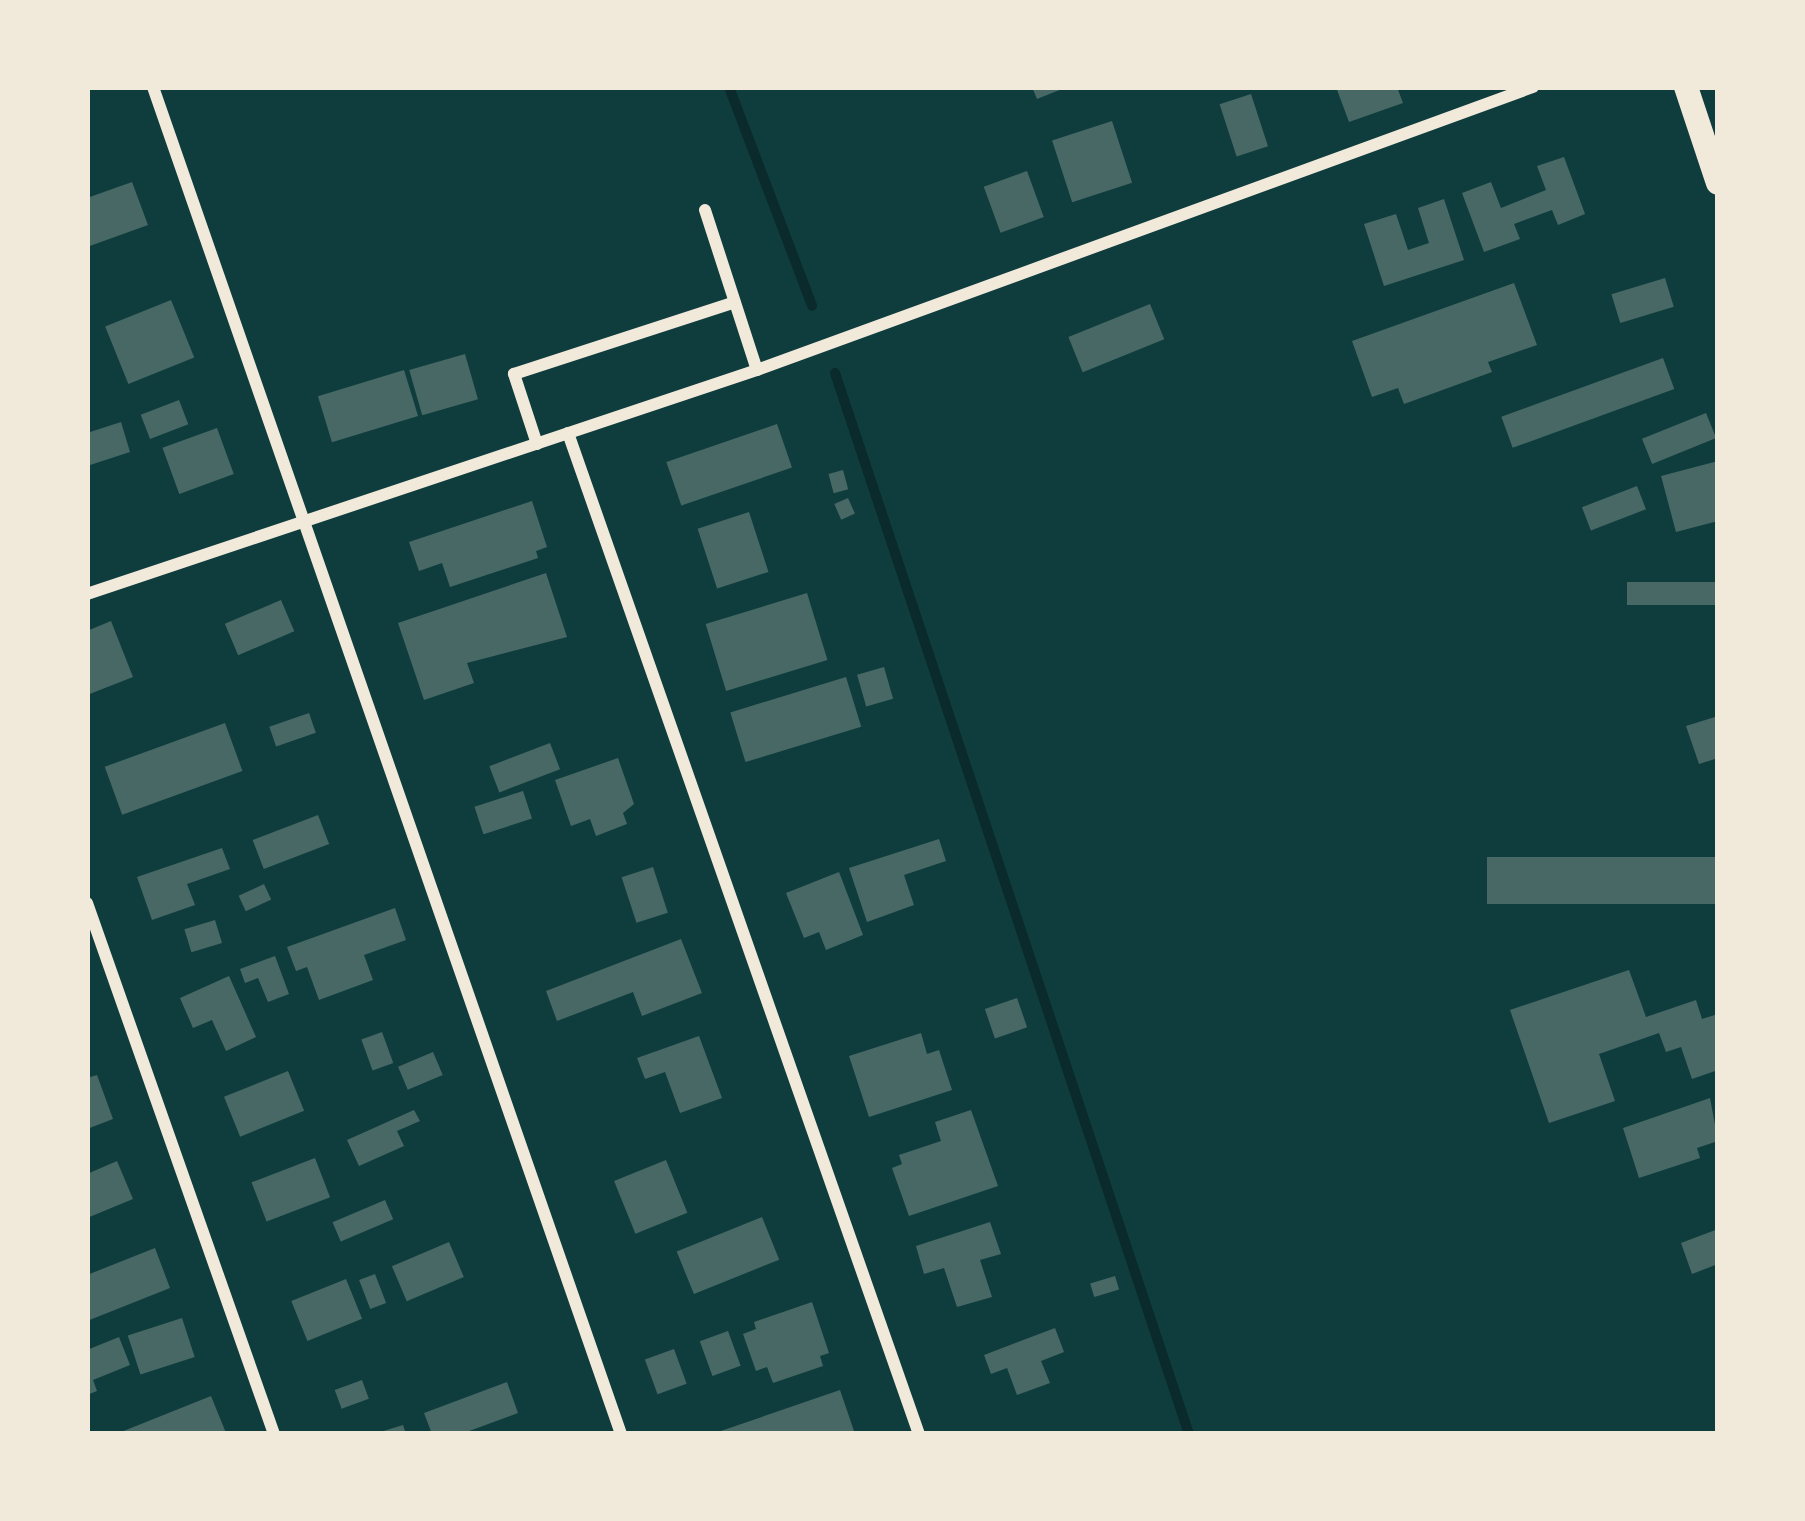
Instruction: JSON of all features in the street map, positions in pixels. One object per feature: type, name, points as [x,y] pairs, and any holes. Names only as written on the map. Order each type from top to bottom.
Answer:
[{"type":"main road","points":[[1686,87],[1718,183]]},
{"type":"street","points":[[153,87],[300,523],[621,1434]]},
{"type":"street","points":[[87,594],[757,370],[1533,87]]},
{"type":"street","points":[[705,210],[757,370]]},
{"type":"street","points":[[537,444],[514,374],[735,302]]},
{"type":"street","points":[[568,433],[919,1434]]},
{"type":"street","points":[[87,903],[274,1434]]},
{"type":"building","points":[[1032,87],[1067,87],[1037,99]]},
{"type":"building","points":[[1336,87],[1397,87],[1403,103],[1349,122]]},
{"type":"building","points":[[1251,94],[1268,146],[1237,157],[1220,104]]},
{"type":"building","points":[[1112,121],[1132,183],[1072,202],[1052,140]]},
{"type":"building","points":[[1564,157],[1585,214],[1558,225],[1552,210],[1514,224],[1520,239],[1484,252],[1462,193],[1491,182],[1501,208],[1546,190],[1537,166]]},
{"type":"building","points":[[1027,171],[1044,217],[1001,233],[984,187]]},
{"type":"building","points":[[132,182],[148,225],[87,247],[87,198]]},
{"type":"building","points":[[1444,199],[1464,260],[1384,286],[1364,224],[1396,214],[1408,250],[1429,243],[1418,208]]},
{"type":"building","points":[[1665,278],[1674,307],[1620,323],[1611,294]]},
{"type":"building","points":[[1514,283],[1537,345],[1488,362],[1492,372],[1404,404],[1398,388],[1372,397],[1352,341]]},
{"type":"building","points":[[171,300],[194,357],[128,384],[105,327]]},
{"type":"building","points":[[1150,304],[1164,339],[1083,372],[1068,337]]},
{"type":"building","points":[[465,354],[478,399],[422,415],[409,370]]},
{"type":"building","points":[[1663,358],[1674,389],[1513,448],[1501,417]]},
{"type":"building","points":[[404,370],[418,416],[332,442],[318,396]]},
{"type":"building","points":[[179,400],[188,424],[150,439],[141,415]]},
{"type":"building","points":[[1706,413],[1716,438],[1652,464],[1642,439]]},
{"type":"building","points":[[121,422],[130,452],[87,466],[87,433]]},
{"type":"building","points":[[777,424],[792,467],[681,506],[666,462]]},
{"type":"building","points":[[217,428],[234,474],[179,494],[162,448]]},
{"type":"building","points":[[1718,461],[1718,521],[1676,532],[1661,476]]},
{"type":"building","points":[[843,470],[848,489],[834,493],[829,474]]},
{"type":"building","points":[[1637,486],[1646,509],[1591,530],[1582,507]]},
{"type":"building","points":[[848,498],[855,514],[841,520],[834,504]]},
{"type":"building","points":[[532,501],[547,547],[536,551],[538,558],[450,587],[442,563],[419,571],[409,542]]},
{"type":"building","points":[[749,512],[768,572],[717,589],[698,529]]},
{"type":"building","points":[[546,573],[567,637],[467,663],[474,683],[424,700],[398,623]]},
{"type":"building","points":[[1627,582],[1718,582],[1718,605],[1627,605]]},
{"type":"building","points":[[807,593],[827,660],[726,691],[706,624]]},
{"type":"building","points":[[281,600],[294,631],[238,655],[225,624]]},
{"type":"building","points":[[111,621],[133,677],[87,695],[87,631]]},
{"type":"building","points":[[884,667],[893,699],[866,706],[857,675]]},
{"type":"building","points":[[846,677],[861,727],[745,762],[730,712]]},
{"type":"building","points":[[309,713],[316,733],[276,747],[269,727]]},
{"type":"building","points":[[1718,716],[1718,758],[1699,764],[1686,726]]},
{"type":"building","points":[[225,723],[242,771],[122,815],[105,767]]},
{"type":"building","points":[[550,743],[560,769],[499,792],[489,766]]},
{"type":"building","points":[[618,758],[634,804],[623,813],[627,824],[596,836],[590,819],[571,826],[555,780]]},
{"type":"building","points":[[523,791],[532,819],[483,834],[474,807]]},
{"type":"building","points":[[318,815],[329,844],[264,869],[253,840]]},
{"type":"building","points":[[939,839],[946,861],[904,875],[914,905],[867,922],[849,868]]},
{"type":"building","points":[[222,848],[230,869],[187,884],[195,905],[152,920],[137,877]]},
{"type":"building","points":[[1487,857],[1718,857],[1718,904],[1487,904]]},
{"type":"building","points":[[653,867],[668,913],[636,923],[622,877]]},
{"type":"building","points":[[839,872],[863,935],[826,950],[819,932],[804,938],[786,893]]},
{"type":"building","points":[[264,884],[271,899],[246,911],[239,896]]},
{"type":"building","points":[[395,908],[406,940],[364,955],[373,980],[319,1000],[307,967],[296,971],[287,947]]},
{"type":"building","points":[[215,920],[222,943],[191,952],[184,929]]},
{"type":"building","points":[[681,939],[702,993],[642,1016],[633,992],[557,1021],[546,991]]},
{"type":"building","points":[[275,956],[289,994],[268,1002],[258,978],[245,983],[240,969]]},
{"type":"building","points":[[1629,970],[1646,1017],[1696,1000],[1702,1019],[1718,1014],[1718,1070],[1692,1079],[1681,1047],[1666,1052],[1659,1033],[1599,1054],[1615,1101],[1549,1123],[1510,1010]]},
{"type":"building","points":[[229,976],[256,1037],[226,1051],[212,1020],[193,1028],[180,998]]},
{"type":"building","points":[[1017,998],[1027,1027],[995,1038],[985,1009]]},
{"type":"building","points":[[382,1032],[393,1063],[373,1071],[361,1040]]},
{"type":"building","points":[[921,1033],[927,1054],[939,1050],[952,1090],[869,1117],[849,1056]]},
{"type":"building","points":[[699,1036],[722,1098],[680,1113],[665,1072],[645,1079],[637,1058]]},
{"type":"building","points":[[433,1052],[443,1075],[408,1090],[398,1067]]},
{"type":"building","points":[[288,1071],[304,1111],[240,1137],[224,1097]]},
{"type":"building","points":[[97,1075],[113,1119],[87,1129],[87,1078]]},
{"type":"building","points":[[1710,1098],[1718,1141],[1697,1148],[1700,1158],[1639,1178],[1623,1128]]},
{"type":"building","points":[[414,1110],[420,1121],[397,1131],[404,1146],[359,1166],[347,1140]]},
{"type":"building","points":[[971,1110],[998,1186],[909,1216],[892,1168],[902,1164],[899,1155],[941,1141],[935,1122]]},
{"type":"building","points":[[315,1158],[330,1197],[267,1222],[252,1182]]},
{"type":"building","points":[[666,1160],[687,1213],[635,1234],[614,1181]]},
{"type":"building","points":[[117,1161],[133,1199],[87,1218],[87,1174]]},
{"type":"building","points":[[385,1200],[393,1219],[341,1242],[333,1222]]},
{"type":"building","points":[[762,1217],[779,1260],[694,1294],[677,1251]]},
{"type":"building","points":[[990,1222],[1001,1254],[980,1260],[992,1297],[957,1307],[944,1268],[924,1274],[916,1246]]},
{"type":"building","points":[[1718,1229],[1718,1264],[1692,1274],[1681,1243]]},
{"type":"building","points":[[449,1242],[464,1277],[407,1301],[392,1266]]},
{"type":"building","points":[[155,1248],[170,1288],[87,1321],[87,1275]]},
{"type":"building","points":[[375,1274],[386,1303],[370,1309],[359,1280]]},
{"type":"building","points":[[1115,1276],[1119,1289],[1094,1297],[1090,1284]]},
{"type":"building","points":[[346,1279],[362,1319],[307,1341],[291,1301]]},
{"type":"building","points":[[812,1302],[829,1353],[820,1356],[823,1366],[773,1383],[767,1367],[756,1371],[743,1334],[756,1329],[754,1322]]},
{"type":"building","points":[[182,1318],[195,1357],[140,1375],[128,1336]]},
{"type":"building","points":[[1055,1328],[1064,1352],[1041,1361],[1050,1383],[1017,1395],[1007,1368],[991,1374],[984,1355]]},
{"type":"building","points":[[728,1331],[741,1366],[712,1376],[700,1341]]},
{"type":"building","points":[[119,1337],[130,1365],[93,1380],[97,1391],[87,1395],[87,1350]]},
{"type":"building","points":[[674,1349],[687,1384],[658,1394],[645,1360]]},
{"type":"building","points":[[362,1380],[369,1399],[342,1409],[335,1390]]},
{"type":"building","points":[[507,1382],[518,1413],[461,1434],[432,1434],[424,1413]]},
{"type":"building","points":[[840,1390],[855,1434],[715,1433]]},
{"type":"building","points":[[211,1396],[226,1433],[116,1434]]},
{"type":"building","points":[[403,1425],[406,1434],[377,1434],[377,1433]]},
{"type":"waterway","points":[[729,87],[812,306]]},
{"type":"waterway","points":[[835,373],[1189,1434]]}]
